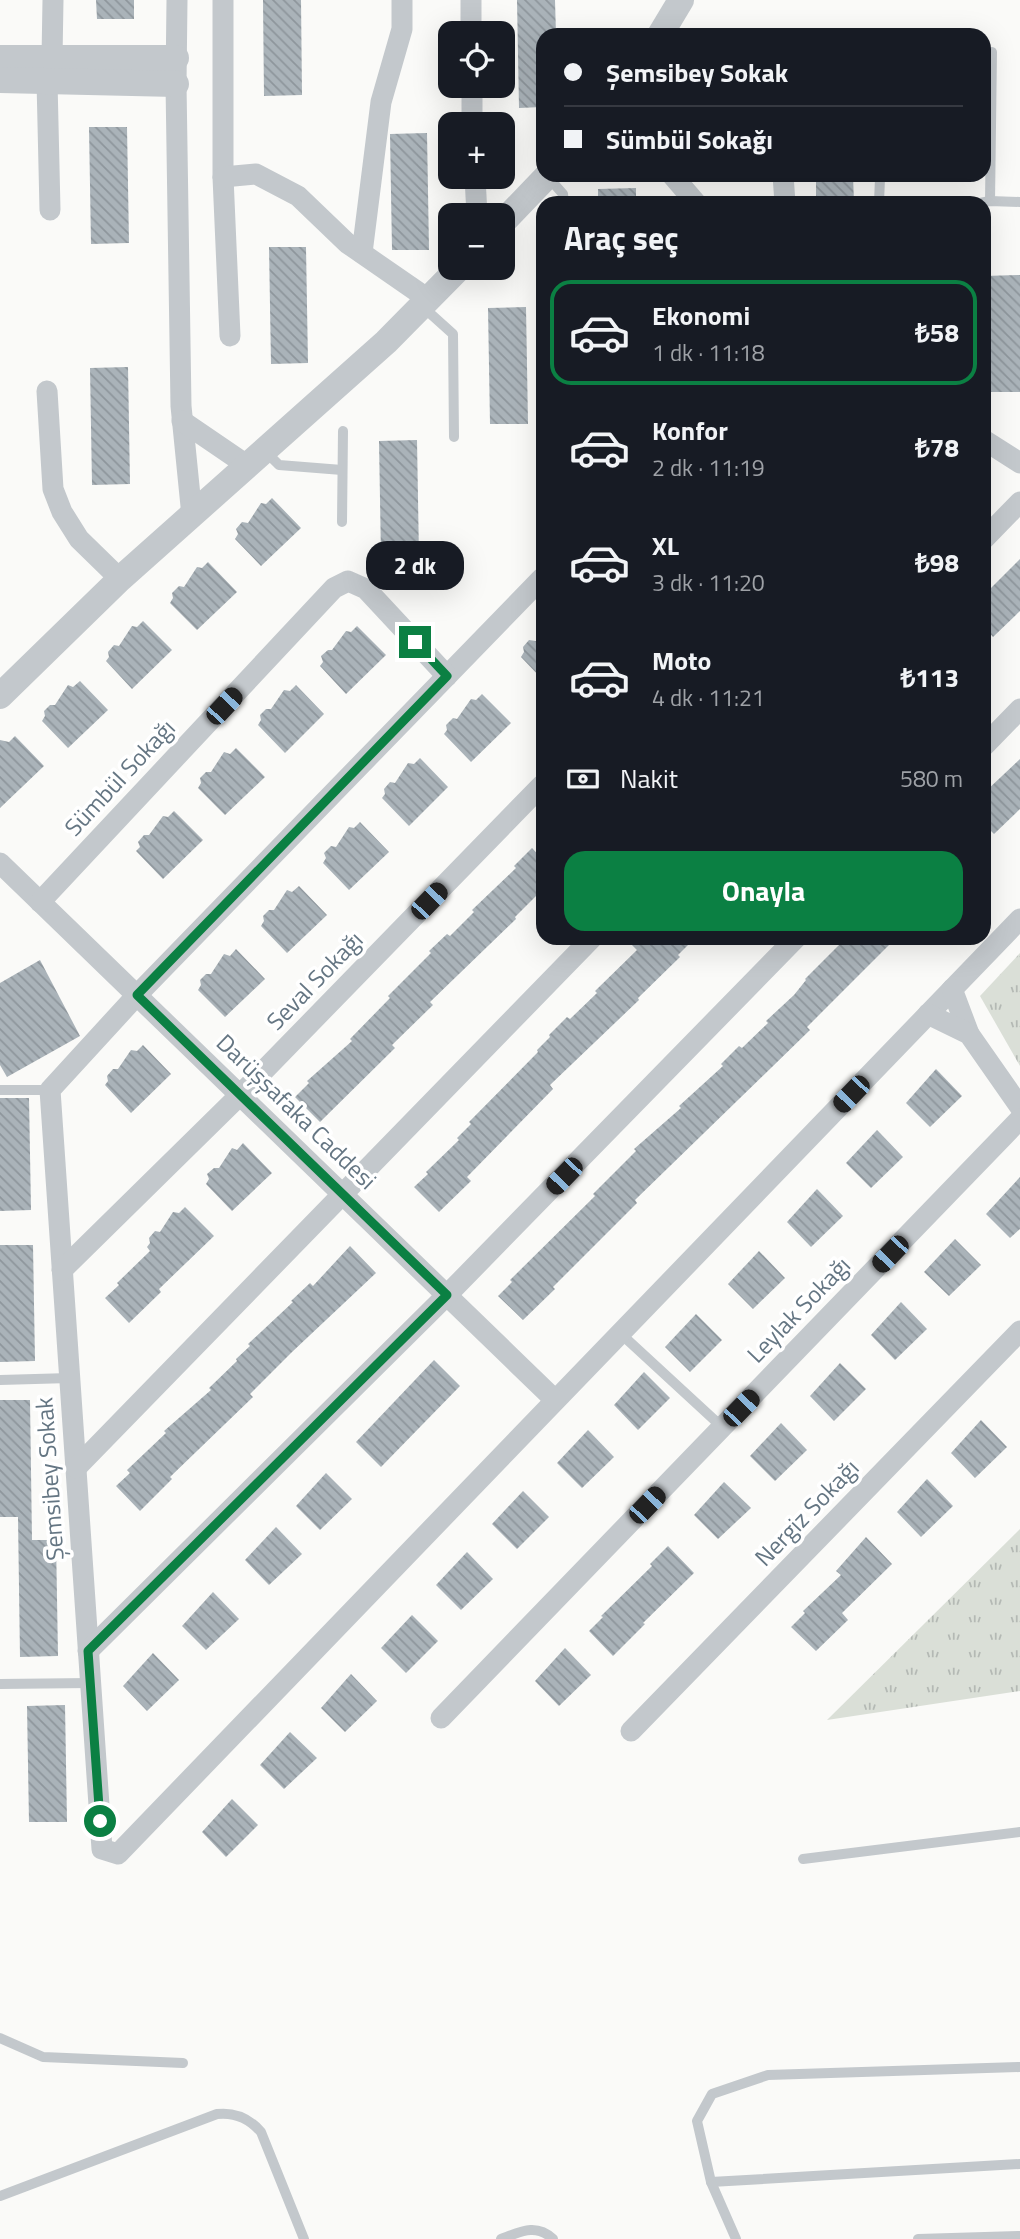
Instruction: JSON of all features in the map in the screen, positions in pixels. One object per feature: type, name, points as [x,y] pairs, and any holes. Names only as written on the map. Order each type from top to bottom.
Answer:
[{"type":"street","points":[[50,210],[52,0]]},
{"type":"street","points":[[177,0],[182,421],[192,516]]},
{"type":"street","points":[[223,0],[223,177],[230,336]]},
{"type":"street","points":[[362,253],[381,102],[401,29],[401,0]]},
{"type":"street","points":[[471,0],[471,21]]},
{"type":"street","points":[[664,28],[681,0]]},
{"type":"street","points":[[0,58],[50,69],[176,85]]},
{"type":"street","points":[[0,80],[50,69],[176,58]]},
{"type":"street","points":[[223,177],[256,174],[298,196],[346,243],[425,302]]},
{"type":"street","points":[[515,210],[542,182]]},
{"type":"street","points":[[678,182],[690,196]]},
{"type":"street","points":[[2,692],[120,579],[386,342],[446,280]]},
{"type":"street","points":[[47,391],[53,489],[61,512],[79,539],[120,579]]},
{"type":"street","points":[[182,421],[257,458]]},
{"type":"street","points":[[991,444],[1020,463]]},
{"type":"street","points":[[991,532],[1020,502]]},
{"type":"street","name":"Sümbül Sokağı","points":[[40,902],[334,588],[348,581],[366,589],[447,676]]},
{"type":"street","points":[[50,1090],[137,995],[536,584]]},
{"type":"street","points":[[991,739],[1020,709]]},
{"type":"street","name":"Seval Sokağı","points":[[62,1270],[240,1095],[536,791]]},
{"type":"street","name":"Darüşşafaka Caddesi","points":[[0,863],[555,1400]]},
{"type":"street","points":[[555,1400],[1020,919]]},
{"type":"street","points":[[76,1468],[585,945]]},
{"type":"street","points":[[88,1651],[447,1295],[789,945]]},
{"type":"street","points":[[952,989],[969,1034],[1020,1107]]},
{"type":"street","points":[[928,1014],[969,1034]]},
{"type":"street","name":"Şemsibey Sokak","points":[[50,1090],[102,1849],[118,1854],[555,1400]]},
{"type":"street","name":"Leylak Sokağı","points":[[441,1718],[1020,1119]]},
{"type":"street","name":"Nergiz Sokağı","points":[[631,1731],[1020,1331]]},
{"type":"lane","points":[[991,73],[992,52]]},
{"type":"lane","points":[[553,182],[563,196]]},
{"type":"lane","points":[[991,202],[1020,202]]},
{"type":"lane","points":[[425,302],[453,334],[454,437]]},
{"type":"lane","points":[[342,522],[343,431]]},
{"type":"lane","points":[[257,458],[279,466],[342,470]]},
{"type":"lane","points":[[0,1090],[50,1090]]},
{"type":"lane","points":[[620,1333],[722,1427]]},
{"type":"lane","points":[[0,1380],[70,1378]]},
{"type":"lane","points":[[0,1684],[90,1683]]},
{"type":"lane","points":[[803,1859],[1020,1832]]},
{"type":"lane","points":[[0,2038],[43,2057],[183,2063]]},
{"type":"lane","points":[[736,2239],[711,2182],[697,2121],[712,2094],[768,2075],[1020,2067]]},
{"type":"lane","points":[[0,2196],[217,2114],[226,2113],[250,2121],[261,2132],[304,2239]]},
{"type":"lane","points":[[711,2182],[1020,2164]]},
{"type":"lane","points":[[500,2239],[531,2228],[545,2232],[553,2239]]},
{"type":"lane","points":[[918,2239],[1020,2236]]},
{"type":"green space","points":[[1020,953],[1020,1066],[980,996]]},
{"type":"green space","points":[[1020,1529],[1020,1691],[827,1720]]},
{"type":"building","points":[[96,0],[134,0],[134,19],[97,19]]},
{"type":"building","points":[[263,0],[301,0],[302,95],[264,96]]},
{"type":"building","points":[[517,0],[555,0],[556,28],[536,28],[536,107],[519,108]]},
{"type":"building","points":[[89,127],[127,127],[129,243],[91,244]]},
{"type":"building","points":[[427,133],[429,250],[392,250],[390,134]]},
{"type":"building","points":[[816,182],[853,182],[854,196],[816,196]]},
{"type":"building","points":[[636,188],[636,196],[598,196],[598,189]]},
{"type":"building","points":[[269,247],[306,247],[308,363],[271,364]]},
{"type":"building","points":[[1020,275],[1020,392],[991,392],[991,276]]},
{"type":"building","points":[[526,307],[528,424],[490,424],[488,308]]},
{"type":"building","points":[[128,367],[130,484],[92,485],[90,368]]},
{"type":"building","points":[[417,440],[419,557],[381,557],[379,441]]},
{"type":"building","points":[[272,498],[301,528],[261,566],[235,539],[238,534],[236,529],[242,522],[248,523],[261,503],[266,504]]},
{"type":"building","points":[[1020,559],[1020,611],[993,637],[991,635],[991,588]]},
{"type":"building","points":[[208,562],[237,592],[197,630],[170,603],[172,593],[179,586],[184,587],[197,567],[202,568]]},
{"type":"building","points":[[143,621],[172,650],[132,689],[106,661],[108,652],[114,645],[119,646],[132,626],[137,627]]},
{"type":"building","points":[[357,626],[386,655],[346,694],[320,666],[323,662],[321,656],[332,650],[346,631],[351,632]]},
{"type":"building","points":[[529,640],[536,641],[536,673],[521,657],[523,647]]},
{"type":"building","points":[[80,681],[108,710],[68,748],[42,721],[44,711],[50,705],[55,705],[68,685],[73,687]]},
{"type":"building","points":[[296,685],[324,714],[285,753],[258,725],[260,715],[266,709],[271,709],[284,690],[290,691]]},
{"type":"building","points":[[482,694],[511,723],[471,762],[444,734],[446,725],[453,718],[457,719],[471,699],[476,700]]},
{"type":"building","points":[[15,736],[44,766],[0,808],[0,740],[9,742]]},
{"type":"building","points":[[236,748],[265,777],[225,815],[198,788],[200,778],[206,772],[211,772],[224,752],[230,754]]},
{"type":"building","points":[[420,758],[448,787],[409,826],[382,798],[384,789],[390,782],[395,783],[408,763],[414,764]]},
{"type":"building","points":[[1020,759],[1020,809],[994,834],[991,831],[991,786]]},
{"type":"building","points":[[174,811],[203,840],[163,879],[136,851],[140,847],[138,842],[144,835],[149,835],[163,816],[168,817]]},
{"type":"building","points":[[360,822],[389,852],[349,890],[323,863],[326,858],[324,853],[331,846],[336,847],[349,827],[354,828]]},
{"type":"building","points":[[532,848],[536,852],[536,896],[516,919],[430,1002],[433,1005],[392,1045],[395,1048],[320,1122],[295,1097],[309,1083],[307,1081],[352,1041],[350,1039],[390,998],[388,996],[431,953],[429,951],[447,934],[450,936],[474,912],[472,910],[516,868],[514,866]]},
{"type":"building","points":[[299,886],[327,915],[287,953],[261,926],[263,916],[269,910],[274,910],[287,890],[292,892]]},
{"type":"building","points":[[632,945],[688,945],[639,1000],[550,1085],[553,1089],[467,1177],[471,1181],[439,1212],[414,1187],[459,1140],[457,1138],[471,1124],[469,1122],[538,1052],[549,1035],[597,993],[595,991],[637,950]]},
{"type":"building","points":[[839,945],[889,945],[807,1027],[810,1030],[635,1200],[637,1203],[523,1320],[498,1296],[512,1282],[510,1280],[595,1196],[593,1194],[636,1151],[634,1149],[681,1108],[679,1106],[723,1066],[721,1064],[739,1046],[742,1048],[768,1023],[766,1021],[794,995],[805,979]]},
{"type":"building","points":[[236,949],[265,979],[225,1017],[198,990],[200,980],[206,974],[211,974],[224,954],[230,956]]},
{"type":"building","points":[[40,960],[80,1036],[7,1077],[0,1065],[0,983]]},
{"type":"building","points":[[143,1045],[171,1074],[131,1113],[105,1085],[107,1076],[113,1069],[118,1069],[131,1050],[137,1051]]},
{"type":"building","points":[[936,1069],[962,1096],[930,1127],[906,1103]]},
{"type":"building","points":[[0,1098],[29,1098],[31,1210],[0,1211]]},
{"type":"building","points":[[877,1130],[903,1157],[871,1188],[846,1163]]},
{"type":"building","points":[[243,1143],[272,1173],[232,1211],[206,1184],[209,1179],[207,1174],[214,1168],[219,1168],[232,1148],[237,1150]]},
{"type":"building","points":[[1020,1177],[1020,1229],[1010,1238],[986,1214]]},
{"type":"building","points":[[817,1189],[843,1216],[811,1247],[787,1222]]},
{"type":"building","points":[[185,1207],[214,1236],[159,1289],[161,1292],[129,1323],[105,1298],[150,1251],[147,1247],[149,1238],[155,1231],[160,1232],[173,1212],[179,1213]]},
{"type":"building","points":[[955,1239],[981,1265],[949,1296],[924,1272]]},
{"type":"building","points":[[0,1245],[33,1245],[35,1361],[0,1362]]},
{"type":"building","points":[[350,1246],[376,1273],[250,1394],[253,1397],[170,1477],[172,1479],[140,1511],[116,1486],[130,1473],[127,1470],[166,1433],[164,1431],[211,1390],[209,1388],[250,1346],[248,1344],[310,1283],[313,1286]]},
{"type":"building","points":[[759,1251],[785,1278],[753,1309],[728,1284]]},
{"type":"building","points":[[901,1302],[927,1329],[895,1360],[871,1335]]},
{"type":"building","points":[[696,1314],[722,1340],[690,1372],[665,1347]]},
{"type":"building","points":[[434,1360],[460,1386],[381,1467],[356,1442]]},
{"type":"building","points":[[840,1363],[866,1389],[834,1421],[810,1396]]},
{"type":"building","points":[[644,1372],[670,1398],[638,1430],[614,1405]]},
{"type":"building","points":[[0,1400],[30,1400],[32,1540],[56,1540],[58,1656],[20,1657],[18,1517],[0,1517]]},
{"type":"building","points":[[981,1420],[1007,1447],[975,1478],[951,1453]]},
{"type":"building","points":[[781,1423],[807,1450],[775,1481],[750,1456]]},
{"type":"building","points":[[588,1430],[614,1457],[582,1488],[557,1463]]},
{"type":"building","points":[[326,1473],[352,1499],[320,1530],[296,1506]]},
{"type":"building","points":[[927,1479],[953,1506],[921,1537],[897,1512]]},
{"type":"building","points":[[724,1482],[751,1508],[718,1539],[694,1515]]},
{"type":"building","points":[[523,1491],[549,1517],[517,1549],[492,1524]]},
{"type":"building","points":[[276,1527],[302,1554],[269,1585],[245,1560]]},
{"type":"building","points":[[866,1537],[892,1564],[842,1613],[848,1620],[816,1651],[791,1627],[805,1613],[803,1611],[841,1575],[836,1571]]},
{"type":"building","points":[[668,1546],[694,1573],[613,1656],[589,1631]]},
{"type":"building","points":[[467,1552],[493,1579],[461,1610],[436,1585]]},
{"type":"building","points":[[213,1592],[239,1619],[206,1650],[182,1626]]},
{"type":"building","points":[[412,1615],[438,1641],[406,1673],[381,1648]]},
{"type":"building","points":[[565,1648],[591,1675],[559,1706],[535,1681]]},
{"type":"building","points":[[153,1653],[179,1680],[147,1711],[123,1686]]},
{"type":"building","points":[[351,1674],[377,1701],[345,1732],[321,1708]]},
{"type":"building","points":[[65,1705],[67,1822],[29,1822],[27,1706]]},
{"type":"building","points":[[290,1732],[317,1758],[284,1789],[260,1765]]},
{"type":"building","points":[[232,1799],[258,1825],[226,1857],[202,1832]]},
{"type":"route","points":[[100,1821],[88,1651],[447,1295],[137,995],[447,676],[415,642]]}]
